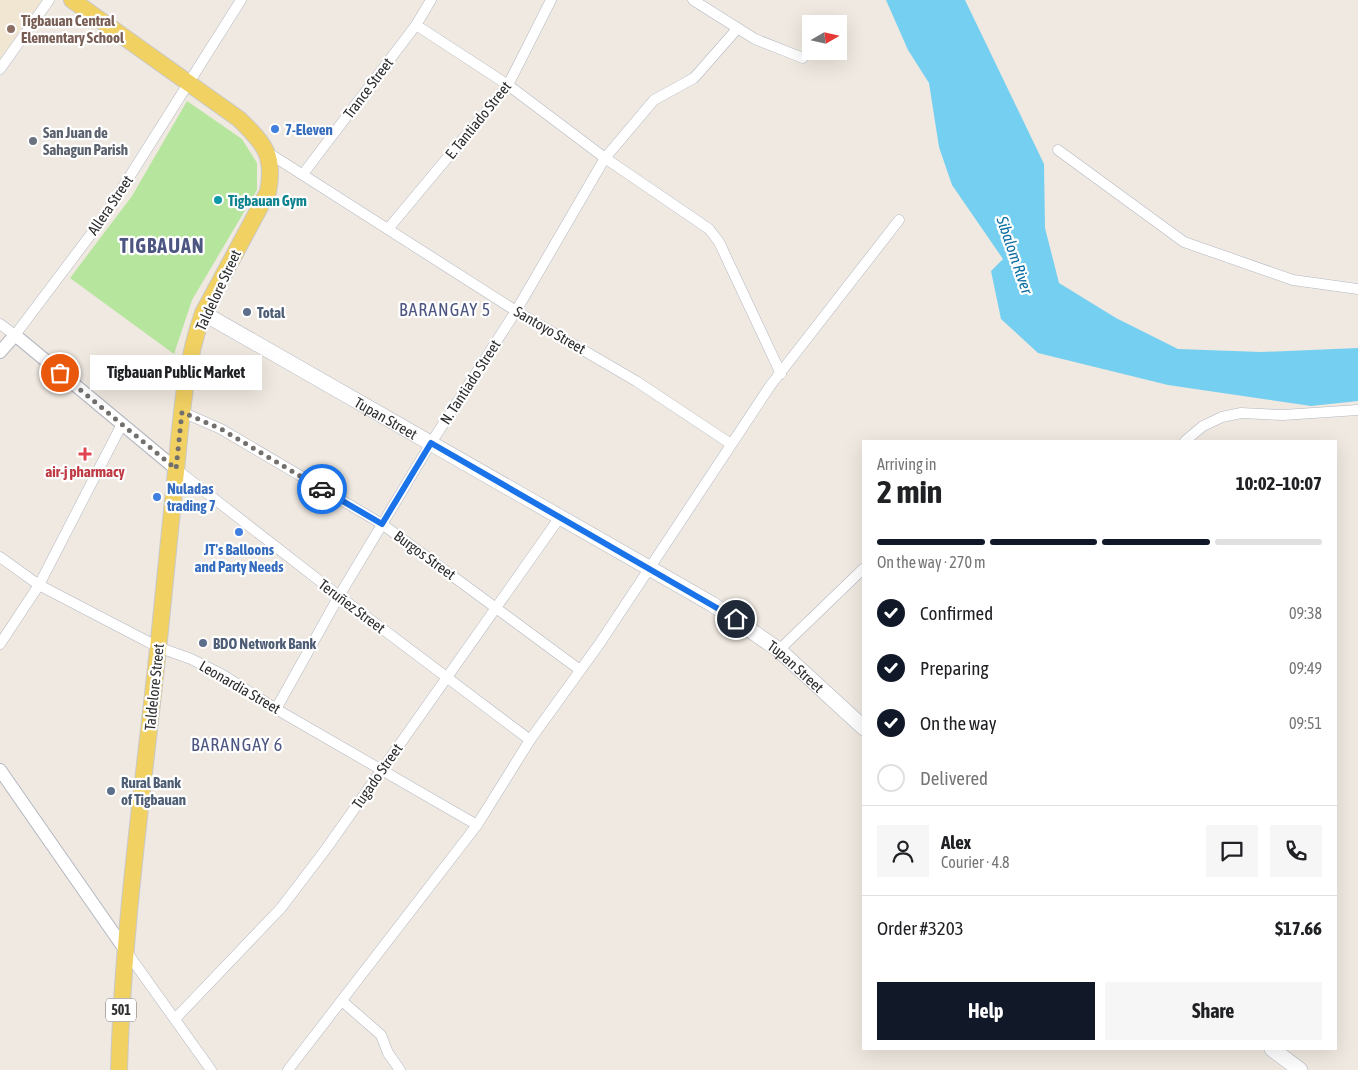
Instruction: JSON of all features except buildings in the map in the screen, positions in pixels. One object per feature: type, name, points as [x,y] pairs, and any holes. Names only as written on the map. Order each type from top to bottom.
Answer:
[{"type":"main road","name":"Taldelore Street","points":[[72,0],[240,119],[257,136],[267,152],[272,173],[268,192],[203,313],[193,349],[182,412],[126,951]]},
{"type":"main road","name":"Tupan Street","points":[[203,313],[649,567],[749,627],[779,650],[862,726]]},
{"type":"main road","name":"501","points":[[119,1070],[126,951]]},
{"type":"main road","points":[[1273,1050],[1300,1070]]},
{"type":"street","points":[[0,69],[49,0]]},
{"type":"street","name":"Allera Street","points":[[0,352],[15,335],[104,217],[241,0]]},
{"type":"street","name":"Trance Street","points":[[303,174],[416,25],[431,0]]},
{"type":"street","name":"E. Tantiado Street","points":[[388,229],[508,85],[551,0]]},
{"type":"street","points":[[693,0],[755,39],[802,58]]},
{"type":"street","points":[[416,25],[508,85],[605,158],[709,229],[719,242],[781,374]]},
{"type":"street","name":"N. Tantiado Street","points":[[276,708],[382,524],[516,310],[605,158],[654,100],[694,78],[737,29]]},
{"type":"street","points":[[1058,150],[1184,242],[1293,280],[1358,289]]},
{"type":"street","name":"Santoyo Street","points":[[267,152],[516,310],[636,381],[731,444]]},
{"type":"street","points":[[288,1070],[476,825],[530,740],[580,670],[770,386],[899,220]]},
{"type":"street","points":[[0,324],[176,469]]},
{"type":"street","points":[[1186,440],[1203,426],[1222,417],[1241,413],[1283,415],[1358,410]]},
{"type":"street","name":"Burgos Street","points":[[182,412],[221,429],[382,524],[580,670]]},
{"type":"street","points":[[0,644],[39,585],[122,424]]},
{"type":"street","name":"Teruñez Street","points":[[176,469],[339,596],[530,740]]},
{"type":"street","name":"Tugado Street","points":[[175,1019],[281,908],[326,849],[560,517]]},
{"type":"street","name":"Leonardia Street","points":[[0,556],[39,585],[158,647],[191,659],[223,675],[476,825]]},
{"type":"street","points":[[779,650],[862,570]]},
{"type":"street","points":[[0,770],[211,1070]]},
{"type":"street","points":[[342,1001],[381,1035],[388,1054],[400,1070]]},
{"type":"shaded area","name":"Tigbauan Central Elementary School","points":[[0,0],[42,0],[0,59]]},
{"type":"green space","points":[[187,101],[242,139],[257,163],[257,190],[192,300],[174,354],[70,278],[132,196]]},
{"type":"water","name":"Sibalom River","points":[[886,0],[965,0],[1044,164],[1045,228],[1059,283],[1116,318],[1178,349],[1261,352],[1358,348],[1358,401],[1311,406],[1168,385],[1038,353],[1001,319],[991,271],[1003,259],[952,185],[939,147],[929,83],[908,50]]},
{"type":"way so far","points":[[60,373],[176,469],[182,412],[221,429],[322,489]]},
{"type":"place","name":"Tigbauan Central Elementary School","points":[[11,29]]},
{"type":"place","name":"7-Eleven","points":[[275,129]]},
{"type":"place","name":"San Juan de Sahagun Parish","points":[[33,141]]},
{"type":"place","name":"Tigbauan Gym","points":[[218,200]]},
{"type":"place","name":"Total","points":[[247,312]]},
{"type":"place","name":"Tigbauan Public Market","points":[[60,373]]},
{"type":"place","name":"air-j pharmacy","points":[[85,454]]},
{"type":"place","name":"Nuladas trading 7","points":[[157,497]]},
{"type":"place","name":"JT's Balloons and Party Needs","points":[[239,532]]},
{"type":"place","name":"BDO Network Bank","points":[[203,643]]},
{"type":"place","name":"Rural Bank of Tigbauan","points":[[111,791]]},
{"type":"district","name":"TIGBAUAN","points":[[162,245]]},
{"type":"district","name":"BARANGAY 5","points":[[445,309]]},
{"type":"district","name":"BARANGAY 6","points":[[237,744]]},
{"type":"route","points":[[322,489],[382,524],[431,443],[649,567],[736,619]]}]
